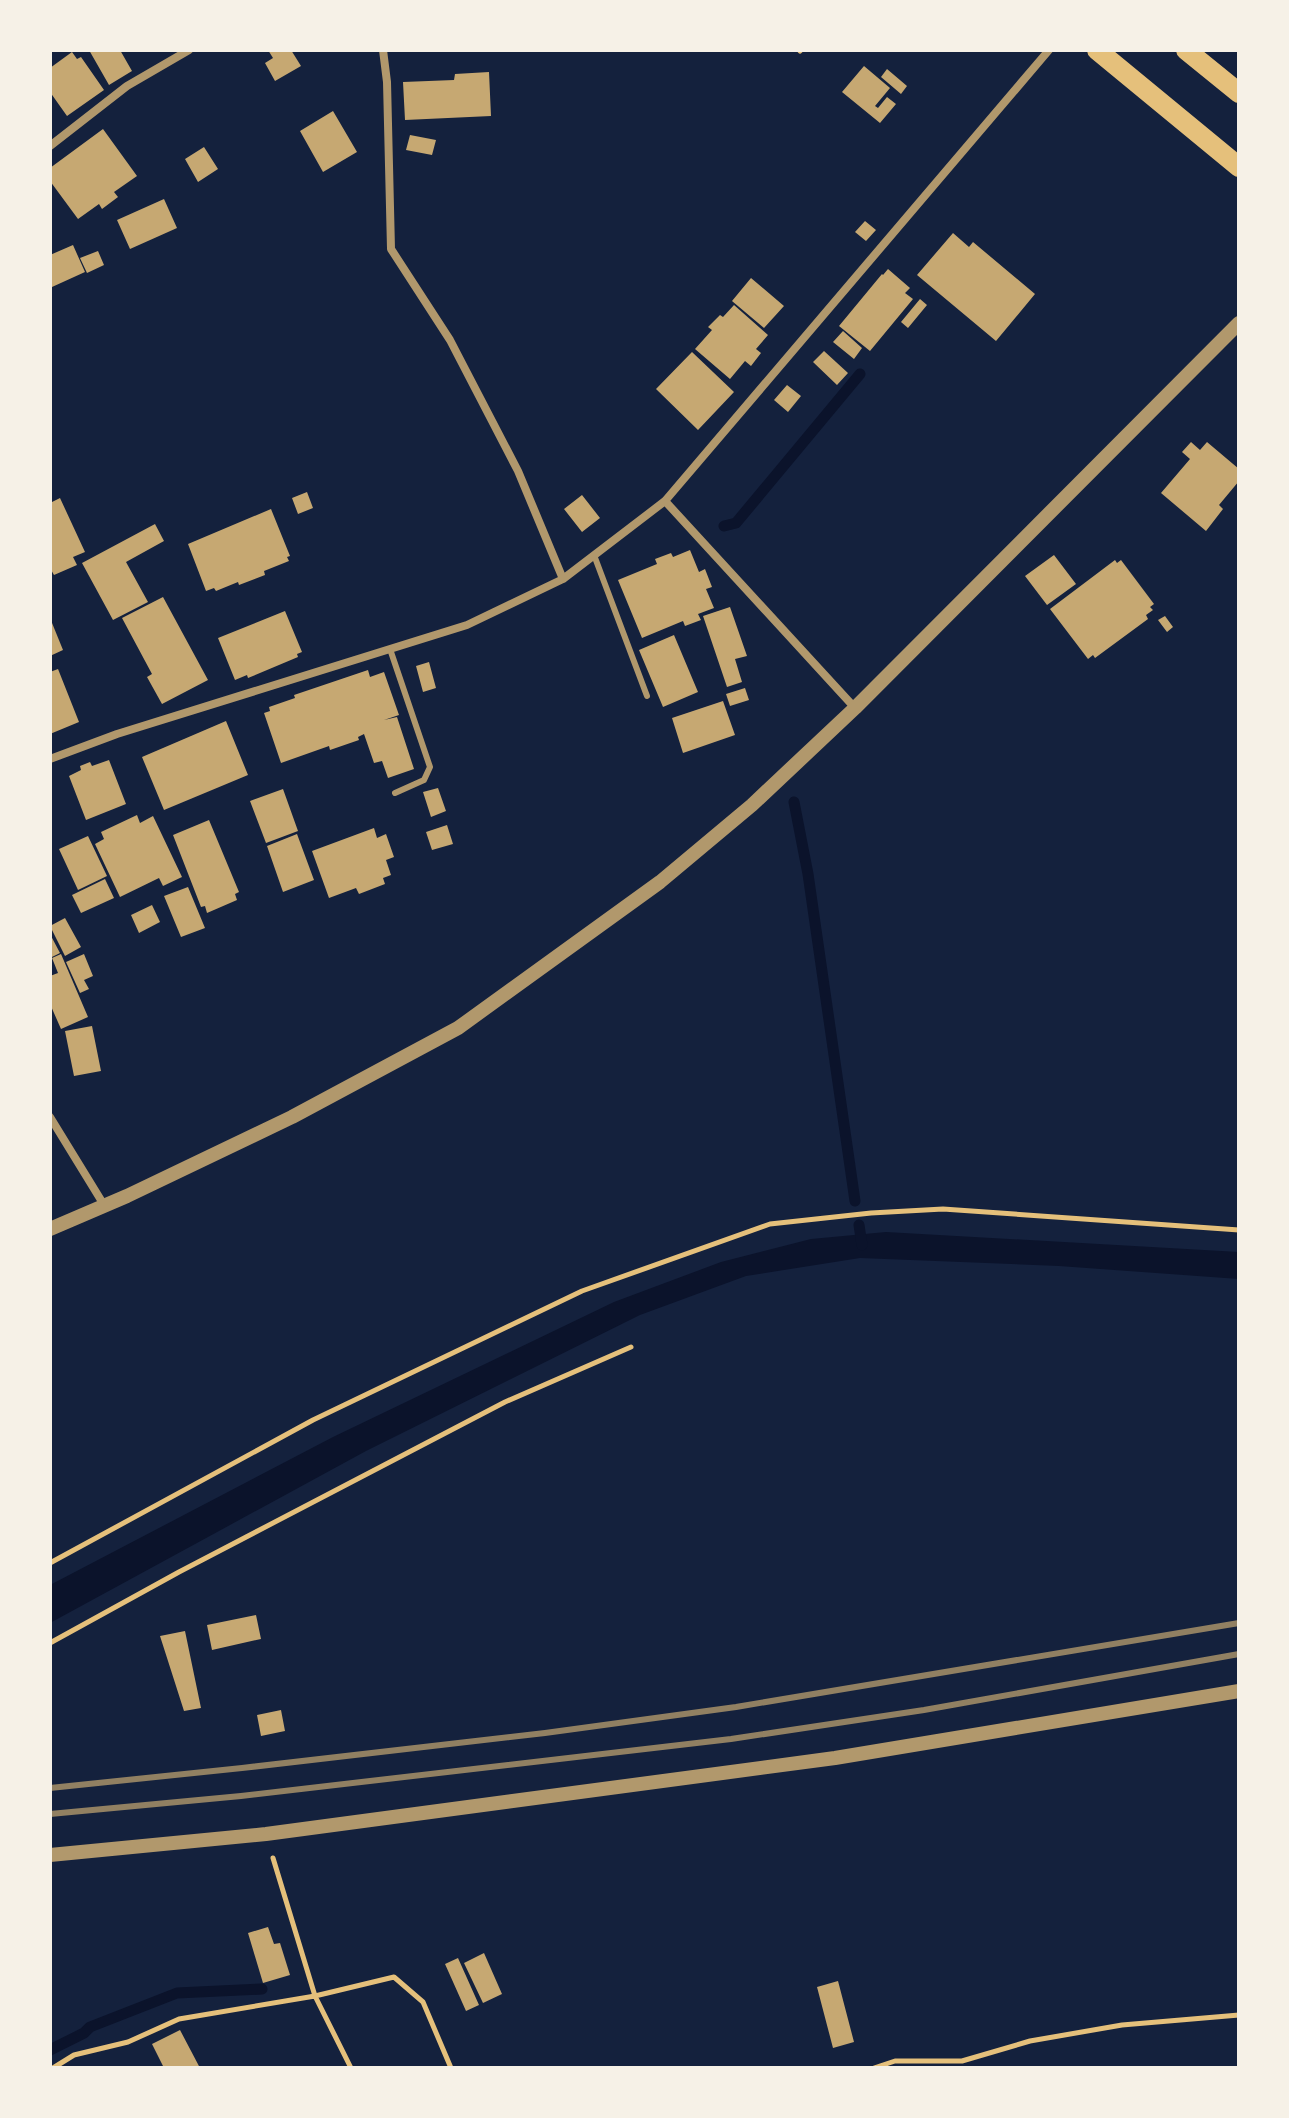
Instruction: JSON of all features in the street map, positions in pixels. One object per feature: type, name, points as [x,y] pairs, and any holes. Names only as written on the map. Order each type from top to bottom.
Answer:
[{"type":"main road","points":[[1097,50],[1239,167]]},
{"type":"main road","points":[[1186,50],[1239,93]]},
{"type":"street","points":[[50,146],[127,86],[189,50]]},
{"type":"street","points":[[383,50],[387,82],[391,249],[456,353],[518,471],[563,579]]},
{"type":"street","points":[[50,759],[117,734],[467,625],[563,579],[665,501],[1049,50]]},
{"type":"street","points":[[50,1229],[292,1117],[458,1028],[660,882],[752,805],[855,708],[1239,323]]},
{"type":"street","points":[[665,501],[855,708]]},
{"type":"street","points":[[50,1117],[104,1205]]},
{"type":"street","points":[[50,1855],[266,1834],[835,1758],[1239,1691]]},
{"type":"lane","points":[[594,555],[647,696]]},
{"type":"lane","points":[[390,649],[430,767],[424,780],[395,793]]},
{"type":"path","points":[[50,1563],[313,1420],[582,1291],[770,1224],[943,1209],[1239,1230]]},
{"type":"path","points":[[50,1643],[505,1402],[631,1347]]},
{"type":"path","points":[[266,1834],[315,1996],[351,2068]]},
{"type":"path","points":[[53,2068],[74,2055],[128,2042],[179,2019],[315,1996],[394,1977],[423,2002],[451,2068]]},
{"type":"path","points":[[874,2068],[895,2061],[962,2065],[1030,2041],[1122,2025],[1239,2015]]},
{"type":"water","points":[[886,1232],[1239,1252],[1239,1279],[1059,1266],[860,1258],[746,1276],[640,1315],[366,1451],[50,1623],[50,1585],[333,1437],[614,1302],[721,1262],[811,1239]]},
{"type":"building","points":[[89,50],[120,50],[132,71],[109,85]]},
{"type":"building","points":[[268,50],[291,50],[301,66],[275,81],[265,63],[273,58]]},
{"type":"building","points":[[72,52],[77,59],[81,57],[104,90],[67,116],[50,92],[50,68]]},
{"type":"building","points":[[864,66],[890,88],[875,106],[878,108],[887,97],[896,104],[880,123],[842,92]]},
{"type":"building","points":[[887,69],[907,86],[901,94],[881,77]]},
{"type":"building","points":[[489,72],[491,116],[405,120],[403,82],[454,80],[455,74]]},
{"type":"building","points":[[333,111],[357,152],[323,172],[300,131]]},
{"type":"building","points":[[103,129],[137,176],[114,192],[118,197],[102,209],[99,204],[78,219],[50,181],[50,168]]},
{"type":"building","points":[[410,135],[436,140],[432,155],[406,150]]},
{"type":"building","points":[[204,147],[218,169],[198,182],[185,159]]},
{"type":"building","points":[[164,199],[177,228],[130,249],[117,220]]},
{"type":"building","points":[[865,221],[876,230],[866,241],[855,232]]},
{"type":"building","points":[[953,233],[969,247],[973,242],[1035,294],[996,341],[917,275]]},
{"type":"building","points":[[73,245],[85,272],[52,287],[50,255]]},
{"type":"building","points":[[98,251],[104,265],[87,273],[80,258]]},
{"type":"building","points":[[888,269],[910,288],[905,293],[913,299],[870,351],[839,326]]},
{"type":"building","points":[[751,278],[784,306],[764,328],[732,301]]},
{"type":"building","points":[[920,299],[927,305],[908,328],[901,322]]},
{"type":"building","points":[[734,305],[768,335],[756,349],[761,353],[751,366],[745,361],[730,379],[695,349],[712,330],[708,327]]},
{"type":"building","points":[[843,331],[862,348],[854,359],[833,342]]},
{"type":"building","points":[[824,351],[848,373],[837,385],[813,362]]},
{"type":"building","points":[[692,352],[734,392],[698,430],[656,389]]},
{"type":"building","points":[[787,385],[801,396],[788,412],[774,400]]},
{"type":"building","points":[[1191,442],[1200,450],[1207,442],[1239,469],[1239,481],[1219,505],[1223,509],[1206,531],[1161,493],[1190,459],[1182,452]]},
{"type":"building","points":[[307,492],[313,508],[298,514],[292,498]]},
{"type":"building","points":[[582,495],[600,518],[582,532],[564,509]]},
{"type":"building","points":[[60,498],[85,552],[73,557],[77,565],[54,575],[50,568],[50,503]]},
{"type":"building","points":[[271,509],[290,556],[287,557],[289,561],[239,585],[238,582],[216,591],[214,588],[206,591],[188,544]]},
{"type":"building","points":[[155,524],[164,541],[126,562],[148,602],[113,620],[82,563]]},
{"type":"building","points":[[690,550],[699,572],[705,569],[712,587],[706,589],[714,608],[698,614],[701,620],[685,626],[683,621],[642,638],[618,580],[657,564],[655,559],[671,553],[673,557]]},
{"type":"building","points":[[1054,555],[1076,584],[1047,605],[1025,576]]},
{"type":"building","points":[[1115,560],[1117,563],[1121,560],[1154,604],[1150,607],[1153,610],[1146,615],[1148,619],[1095,658],[1093,655],[1088,659],[1050,609]]},
{"type":"building","points":[[163,597],[208,680],[162,704],[147,677],[152,674],[122,618]]},
{"type":"building","points":[[730,607],[747,656],[735,659],[742,682],[727,687],[703,616]]},
{"type":"building","points":[[285,611],[302,652],[297,654],[298,657],[248,678],[247,675],[235,680],[218,638]]},
{"type":"building","points":[[1165,616],[1173,627],[1167,632],[1158,620]]},
{"type":"building","points":[[50,618],[63,650],[50,656]]},
{"type":"building","points":[[674,635],[698,692],[663,707],[639,650]]},
{"type":"building","points":[[429,662],[436,688],[423,692],[416,666]]},
{"type":"building","points":[[58,669],[79,722],[50,734],[50,672]]},
{"type":"building","points":[[368,670],[370,677],[384,672],[399,715],[384,720],[397,717],[414,769],[388,778],[382,761],[374,763],[364,734],[358,737],[359,740],[330,750],[329,746],[281,763],[264,713],[270,711],[269,707],[295,698],[294,695]]},
{"type":"building","points":[[745,688],[749,700],[730,706],[726,694]]},
{"type":"building","points":[[723,701],[735,735],[683,753],[672,718]]},
{"type":"building","points":[[226,721],[248,775],[164,810],[142,757]]},
{"type":"building","points":[[109,760],[126,804],[86,820],[69,776],[90,762],[92,766]]},
{"type":"building","points":[[438,788],[446,811],[431,817],[423,792]]},
{"type":"building","points":[[283,789],[298,831],[266,843],[250,801]]},
{"type":"building","points":[[137,815],[140,823],[153,816],[182,877],[163,886],[159,878],[120,897],[95,844],[104,839],[101,832]]},
{"type":"building","points":[[209,820],[239,892],[235,894],[237,900],[207,913],[205,906],[201,907],[173,835]]},
{"type":"building","points":[[447,825],[453,844],[432,850],[426,832]]},
{"type":"building","points":[[374,828],[377,838],[386,834],[394,857],[386,860],[391,875],[383,878],[385,884],[359,894],[356,888],[329,898],[312,851]]},
{"type":"building","points":[[297,834],[314,880],[283,892],[267,846]]},
{"type":"building","points":[[88,836],[107,876],[78,890],[59,849]]},
{"type":"building","points":[[105,879],[114,898],[81,913],[72,895]]},
{"type":"building","points":[[188,887],[205,928],[181,937],[164,896]]},
{"type":"building","points":[[152,905],[160,922],[139,933],[131,915]]},
{"type":"building","points":[[65,918],[81,947],[65,956],[50,926]]},
{"type":"building","points":[[50,934],[60,953],[50,958]]},
{"type":"building","points":[[61,954],[88,1017],[61,1029],[50,1004],[50,976],[58,973],[52,958]]},
{"type":"building","points":[[84,954],[93,976],[84,980],[89,989],[80,993],[66,962]]},
{"type":"building","points":[[92,1026],[101,1071],[74,1076],[65,1031]]},
{"type":"building","points":[[256,1615],[261,1639],[212,1650],[207,1625]]},
{"type":"building","points":[[185,1631],[201,1708],[184,1711],[160,1636]]},
{"type":"building","points":[[281,1710],[285,1731],[261,1736],[257,1715]]},
{"type":"building","points":[[268,1927],[274,1944],[280,1943],[290,1975],[263,1983],[248,1933]]},
{"type":"building","points":[[484,1953],[502,1994],[483,2003],[464,1963]]},
{"type":"building","points":[[458,1958],[479,2005],[466,2011],[445,1964]]},
{"type":"building","points":[[838,1981],[854,2042],[833,2048],[817,1987]]},
{"type":"building","points":[[180,2030],[200,2068],[164,2068],[152,2044]]},
{"type":"waterway","points":[[724,526],[736,523],[860,374]]},
{"type":"waterway","points":[[794,802],[808,874],[855,1201]]},
{"type":"waterway","points":[[859,1225],[862,1245]]},
{"type":"waterway","points":[[50,2050],[90,2027],[177,1993],[262,1989]]},
{"type":"railway","points":[[50,1788],[545,1733],[736,1707],[1239,1623]]},
{"type":"railway","points":[[50,1814],[241,1796],[731,1739],[924,1710],[1239,1654]]}]
